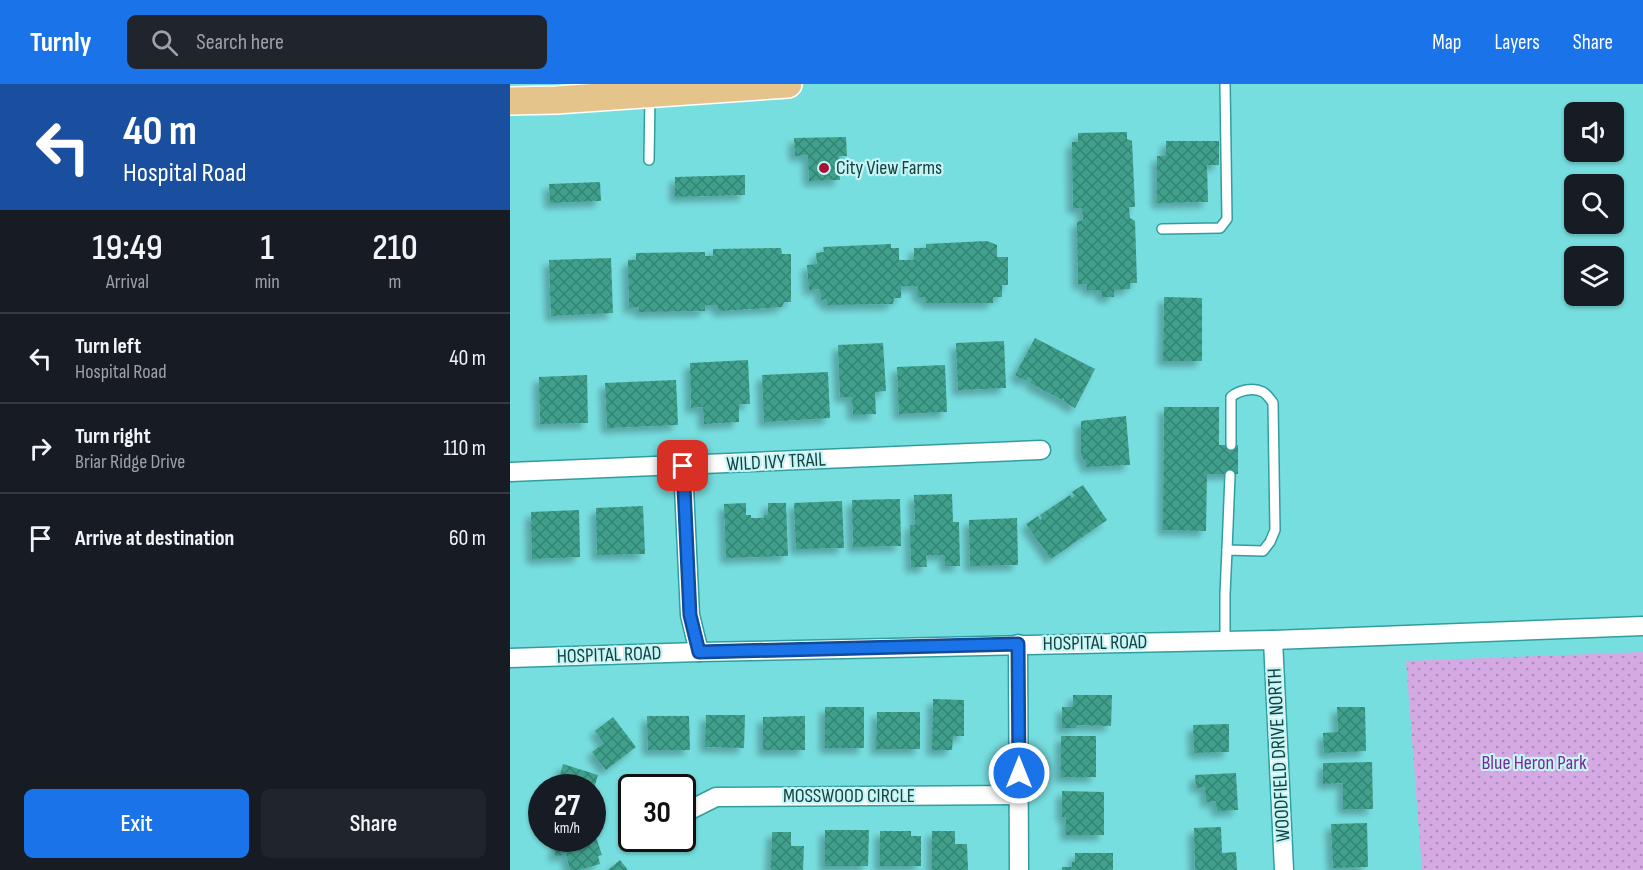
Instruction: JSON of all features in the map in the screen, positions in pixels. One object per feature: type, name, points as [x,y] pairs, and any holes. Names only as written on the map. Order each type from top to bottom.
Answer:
[{"type":"main road","points":[[510,101],[556,100],[602,90],[639,91],[788,84]]},
{"type":"street","name":"WILD IVY TRAIL","points":[[510,472],[1041,450]]},
{"type":"street","points":[[683,466],[690,615],[699,652]]},
{"type":"street","name":"HOSPITAL ROAD","points":[[510,658],[1018,644],[1273,640],[1643,626]]},
{"type":"street","name":"WOODFIELD DRIVE NORTH","points":[[1273,640],[1284,870]]},
{"type":"street","points":[[1018,644],[1019,870]]},
{"type":"street","name":"MOSSWOOD CIRCLE","points":[[696,807],[716,796],[1019,795]]},
{"type":"lane","points":[[1162,229],[1220,228],[1227,219],[1225,84]]},
{"type":"lane","points":[[639,91],[649,160]]},
{"type":"lane","points":[[1227,550],[1263,551],[1275,530],[1273,403],[1265,392],[1238,391],[1231,397],[1231,445]]},
{"type":"lane","points":[[1225,640],[1230,475]]},
{"type":"green space","name":"Blue Heron Park","points":[[1643,652],[1643,870],[1422,870],[1406,661]]},
{"type":"building","points":[[1127,132],[1127,139],[1132,141],[1135,207],[1129,207],[1130,218],[1135,221],[1137,283],[1130,283],[1130,289],[1114,290],[1114,297],[1102,297],[1101,290],[1087,290],[1087,284],[1078,284],[1077,222],[1083,220],[1082,208],[1073,208],[1072,142],[1078,142],[1078,133]]},
{"type":"building","name":"City View Farms","points":[[846,137],[847,156],[839,156],[840,180],[809,181],[808,155],[795,156],[794,138]]},
{"type":"building","points":[[1166,141],[1219,141],[1219,165],[1207,165],[1208,202],[1157,203],[1157,156],[1166,156]]},
{"type":"building","points":[[745,175],[745,195],[675,197],[675,177]]},
{"type":"building","points":[[600,182],[601,201],[550,203],[549,184]]},
{"type":"building","points":[[987,241],[997,245],[997,257],[1008,257],[1008,285],[1002,285],[1002,297],[993,297],[993,303],[926,303],[926,297],[918,297],[918,286],[901,286],[901,298],[894,298],[893,304],[827,305],[826,299],[821,300],[820,289],[809,290],[807,265],[817,264],[816,253],[824,252],[823,247],[891,244],[891,248],[899,248],[899,260],[914,260],[914,248],[926,248],[926,244]]},
{"type":"building","points":[[781,248],[782,254],[791,254],[791,302],[784,302],[782,307],[719,311],[717,305],[705,305],[705,311],[639,312],[639,307],[629,308],[628,260],[636,260],[636,253],[705,252],[705,256],[713,256],[713,249]]},
{"type":"building","points":[[611,258],[613,313],[551,316],[549,260]]},
{"type":"building","points":[[1164,297],[1202,298],[1202,361],[1163,361]]},
{"type":"building","points":[[1035,338],[1095,369],[1075,408],[1063,401],[1065,397],[1062,400],[1030,383],[1032,379],[1028,377],[1026,381],[1015,375]]},
{"type":"building","points":[[1004,341],[1006,388],[958,390],[956,343]]},
{"type":"building","points":[[883,343],[886,391],[875,392],[876,414],[853,415],[852,397],[840,397],[838,345]]},
{"type":"building","points":[[748,360],[750,404],[739,404],[739,422],[704,424],[703,407],[691,408],[690,363]]},
{"type":"building","points":[[945,365],[947,412],[899,414],[897,367]]},
{"type":"building","points":[[828,372],[830,418],[764,422],[762,375]]},
{"type":"building","points":[[587,375],[588,423],[540,424],[539,377]]},
{"type":"building","points":[[676,380],[678,425],[607,428],[605,383]]},
{"type":"building","points":[[1164,407],[1219,407],[1219,445],[1238,445],[1238,474],[1207,474],[1206,531],[1163,530]]},
{"type":"building","points":[[1126,416],[1130,465],[1086,467],[1085,459],[1081,454],[1081,421]]},
{"type":"building","points":[[1083,485],[1107,520],[1051,559],[1026,524],[1038,516],[1040,520],[1042,519],[1040,515],[1070,495],[1072,498],[1075,496],[1072,492]]},
{"type":"building","points":[[952,494],[953,522],[959,522],[960,566],[945,566],[945,555],[926,555],[927,567],[911,567],[910,525],[915,525],[914,495]]},
{"type":"building","points":[[900,499],[901,546],[853,547],[852,500]]},
{"type":"building","points":[[842,501],[844,548],[796,549],[794,503]]},
{"type":"building","points":[[746,503],[746,515],[751,515],[751,518],[764,518],[764,515],[768,515],[768,503],[786,503],[788,556],[726,558],[724,504]]},
{"type":"building","points":[[643,506],[645,554],[597,555],[596,508]]},
{"type":"building","points":[[579,510],[580,557],[532,559],[531,512]]},
{"type":"building","points":[[1017,518],[1018,565],[970,566],[969,520]]},
{"type":"building","points":[[1073,695],[1112,695],[1111,726],[1077,725],[1076,728],[1062,728],[1062,707],[1073,707]]},
{"type":"building","points":[[933,699],[964,700],[964,736],[953,736],[952,750],[932,750]]},
{"type":"building","points":[[825,707],[864,707],[864,748],[825,748]]},
{"type":"building","points":[[1337,707],[1365,707],[1366,751],[1324,753],[1323,733],[1338,732]]},
{"type":"building","points":[[877,712],[920,712],[920,749],[876,749]]},
{"type":"building","points":[[706,715],[745,715],[744,748],[705,747]]},
{"type":"building","points":[[647,716],[689,716],[690,750],[648,750]]},
{"type":"building","points":[[805,716],[805,750],[763,750],[763,717]]},
{"type":"building","points":[[613,717],[636,747],[606,770],[592,752],[604,743],[595,731]]},
{"type":"building","points":[[1229,724],[1229,752],[1194,753],[1193,725]]},
{"type":"building","points":[[1061,736],[1096,736],[1096,777],[1061,777]]},
{"type":"building","points":[[1372,762],[1373,809],[1343,809],[1343,783],[1323,784],[1323,763]]},
{"type":"building","points":[[563,764],[595,774],[560,774]]},
{"type":"building","points":[[1236,773],[1238,810],[1217,811],[1216,801],[1206,802],[1205,787],[1196,788],[1195,775]]},
{"type":"building","points":[[1062,791],[1104,792],[1104,835],[1066,835],[1066,817],[1062,817]]},
{"type":"building","points":[[1367,823],[1368,867],[1333,868],[1331,824]]},
{"type":"building","points":[[1221,827],[1222,853],[1236,852],[1237,870],[1195,870],[1194,828]]},
{"type":"building","points":[[825,830],[869,830],[868,866],[825,866]]},
{"type":"building","points":[[880,831],[911,831],[911,836],[921,836],[921,866],[880,866]]},
{"type":"building","points":[[932,831],[955,831],[955,844],[967,844],[968,870],[932,870]]},
{"type":"building","points":[[772,832],[791,832],[791,846],[804,846],[803,870],[771,870]]},
{"type":"building","points":[[554,852],[601,852],[602,855],[598,856],[600,864],[579,870],[570,870],[566,854],[556,857]]},
{"type":"building","points":[[1075,853],[1113,853],[1113,870],[1062,870],[1062,867],[1072,867],[1072,862],[1075,862]]},
{"type":"building","points":[[620,860],[628,870],[608,870]]},
{"type":"place","name":"City View Farms","points":[[824,168]]},
{"type":"route","points":[[683,466],[690,615],[699,652],[1018,644],[1019,773]]}]
